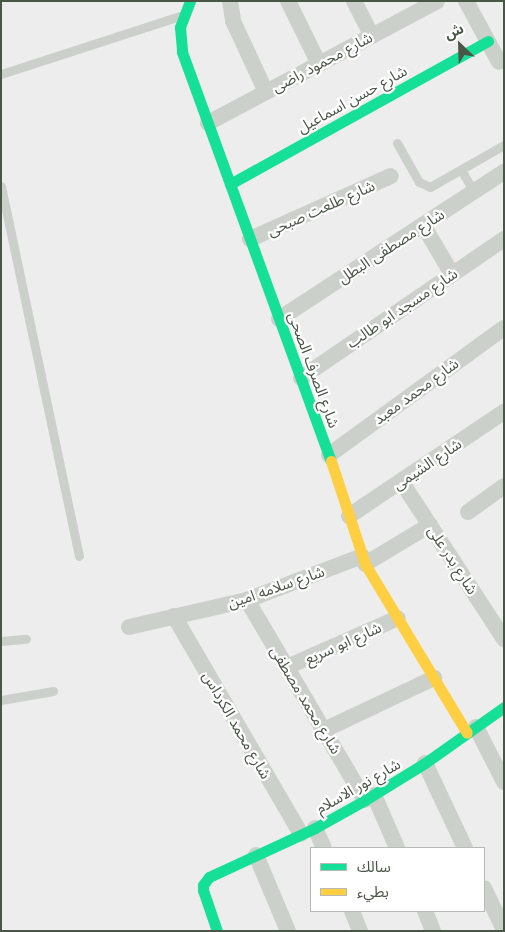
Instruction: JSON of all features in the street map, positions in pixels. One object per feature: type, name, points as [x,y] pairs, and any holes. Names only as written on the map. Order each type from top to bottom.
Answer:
[{"type":"street","name":"شارع الصرف الصحى","points":[[190,1],[183,15],[180,27],[182,52],[329,455],[364,560],[434,678],[471,730]]},
{"type":"street","points":[[230,1],[233,21],[266,92]]},
{"type":"street","points":[[288,1],[319,64]]},
{"type":"street","points":[[354,1],[372,36]]},
{"type":"street","points":[[466,1],[499,62]]},
{"type":"street","name":"شارع محمود راضى","points":[[208,123],[372,36],[429,3]]},
{"type":"street","name":"شارع حسن اسماعيل","points":[[230,184],[488,41]]},
{"type":"street","name":"شارع مصطفى البطل","points":[[279,319],[504,172]]},
{"type":"street","name":"شارع طلعت صبحى","points":[[250,239],[391,176]]},
{"type":"street","points":[[423,225],[452,274]]},
{"type":"street","name":"شارع مسجد ابو طالب","points":[[300,378],[504,239]]},
{"type":"street","name":"شارع محمد معبد","points":[[329,455],[504,328]]},
{"type":"street","name":"شارع الشيمى","points":[[349,516],[504,412]]},
{"type":"street","name":"شارع بدر على","points":[[401,481],[504,639]]},
{"type":"street","points":[[468,512],[502,491]]},
{"type":"street","name":"شارع سلامه امين","points":[[129,627],[247,600],[364,560],[430,525]]},
{"type":"street","name":"شارع محمد مصطفى","points":[[247,600],[324,730],[370,798],[396,847]]},
{"type":"street","name":"شارع محمد الكرداس","points":[[174,616],[308,831],[323,847]]},
{"type":"street","name":"شارع ابو سريع","points":[[287,667],[398,618]]},
{"type":"street","points":[[324,730],[434,678]]},
{"type":"street","name":"شارع نور الاسلام","points":[[218,931],[203,885],[209,877],[308,831],[370,798],[425,763],[504,707]]},
{"type":"street","points":[[471,730],[504,782]]},
{"type":"street","points":[[425,763],[465,847]]},
{"type":"street","points":[[256,855],[288,931]]},
{"type":"street","points":[[485,890],[504,930]]},
{"type":"street","points":[[352,912],[360,931]]},
{"type":"street","points":[[424,912],[433,931]]},
{"type":"lane","points":[[1,74],[183,15]]},
{"type":"lane","points":[[397,143],[422,185],[435,185],[504,145]]},
{"type":"lane","points":[[462,170],[474,192]]},
{"type":"lane","points":[[1,186],[79,556]]},
{"type":"lane","points":[[1,641],[26,639]]},
{"type":"lane","points":[[1,700],[53,692]]},
{"type":"traffic: fast","points":[[190,1],[180,27],[182,52],[331,461]]},
{"type":"traffic: fast","points":[[230,184],[488,41]]},
{"type":"traffic: fast","points":[[217,931],[203,890],[203,885],[209,877],[315,828],[365,800],[425,763],[504,707]]},
{"type":"traffic: slow","points":[[331,461],[365,564],[467,733]]}]
